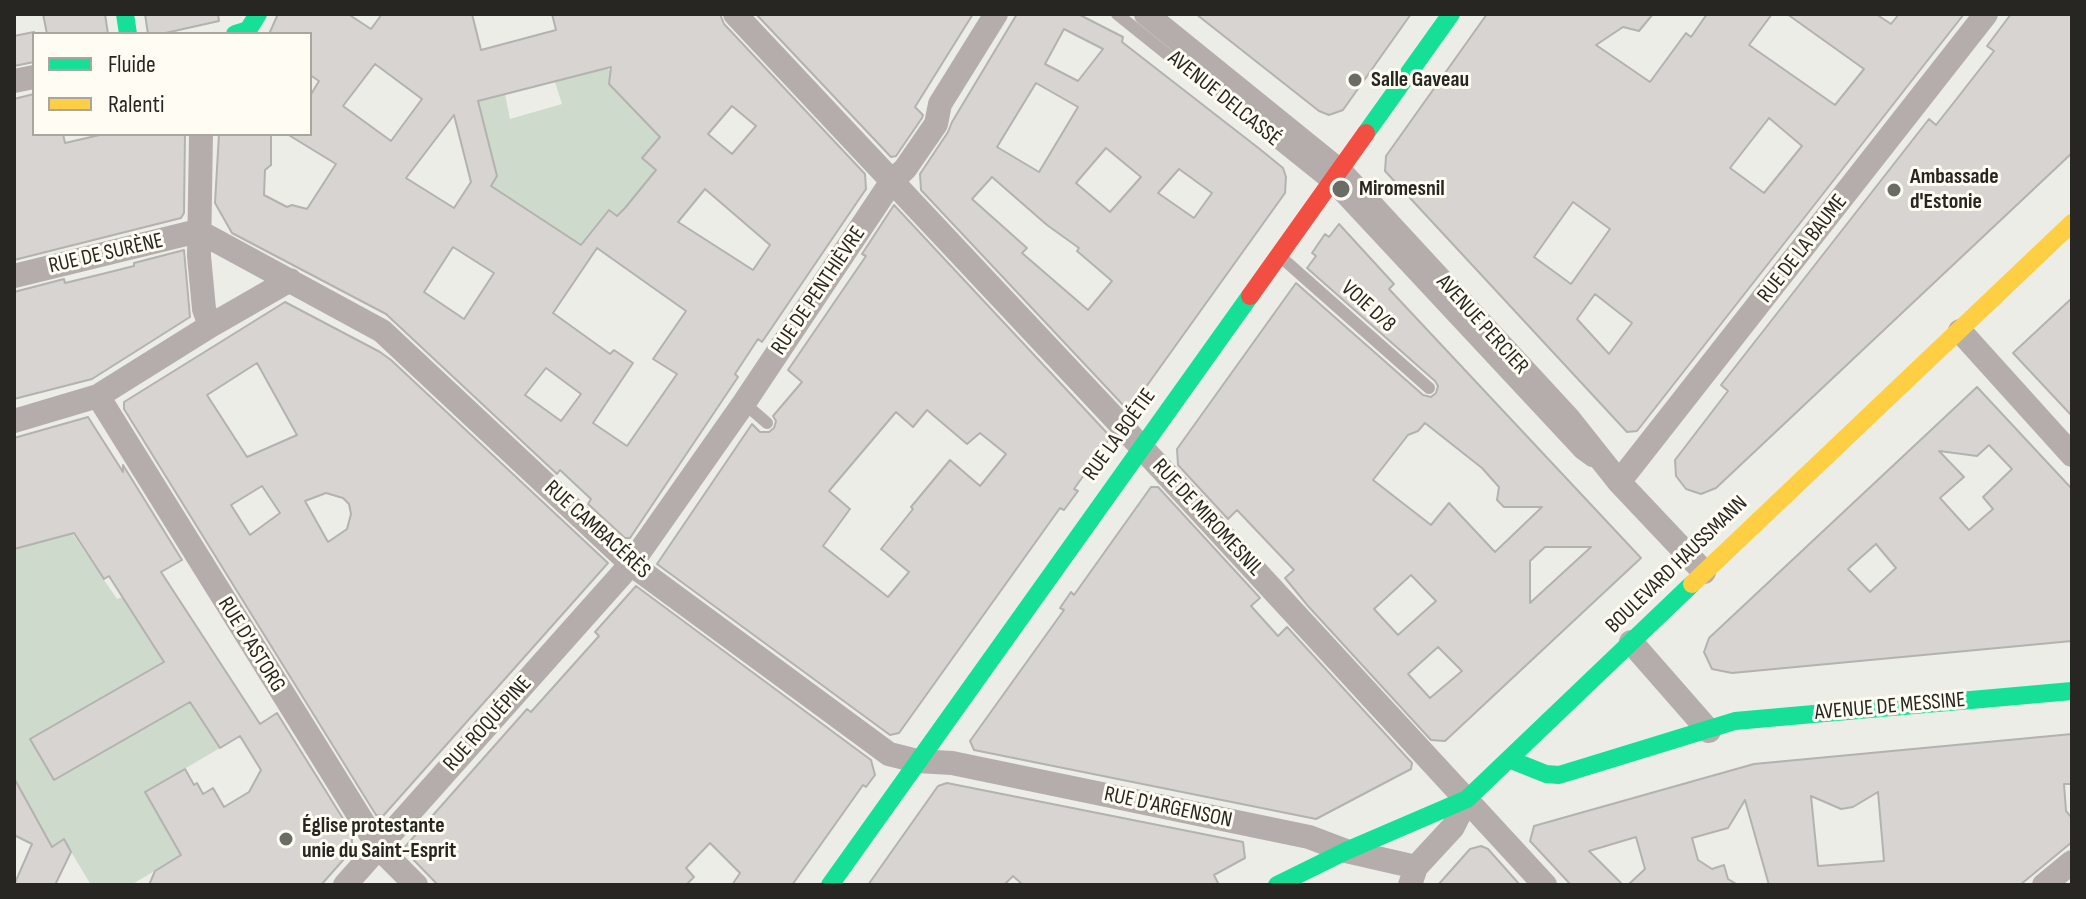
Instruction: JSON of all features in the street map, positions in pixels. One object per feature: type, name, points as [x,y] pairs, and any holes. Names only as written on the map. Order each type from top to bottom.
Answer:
[{"type":"street","name":"RUE DE MIROMESNIL","points":[[735,14],[1141,447],[1545,885]]},
{"type":"street","name":"RUE DE PENTHIÈVRE","points":[[631,564],[744,403],[892,181],[905,169],[936,124],[940,104],[996,14]]},
{"type":"street","name":"AVENUE DELCASSÉ","points":[[1146,14],[1335,178]]},
{"type":"street","name":"RUE LA BOÉTIE","points":[[830,885],[1451,14]]},
{"type":"street","name":"RUE DE LA BAUME","points":[[1619,482],[1986,14]]},
{"type":"street","points":[[201,136],[198,231],[204,309],[210,326]]},
{"type":"street","name":"AVENUE PERCIER","points":[[1335,178],[1569,419],[1619,482],[1704,572]]},
{"type":"street","name":"BOULEVARD HAUSSMANN","points":[[1277,885],[1346,851],[1467,799],[2072,223]]},
{"type":"street","name":"RUE DE SURÈNE","points":[[14,276],[198,231]]},
{"type":"street","name":"RUE CAMBACÉRÈS","points":[[198,231],[382,331],[631,564],[889,754],[917,761]]},
{"type":"street","points":[[14,421],[98,396],[290,280]]},
{"type":"street","points":[[1960,331],[2072,455]]},
{"type":"street","name":"RUE D'ASTORG","points":[[98,396],[379,848],[416,885]]},
{"type":"street","name":"RUE ROQUÉPINE","points":[[345,885],[631,564]]},
{"type":"street","points":[[1631,642],[1709,731]]},
{"type":"street","name":"AVENUE DE MESSINE","points":[[1511,760],[1546,774],[1559,775],[1735,721],[2072,691]]},
{"type":"street","name":"RUE D'ARGENSON","points":[[917,761],[952,763],[1309,837],[1413,876]]},
{"type":"street","points":[[1413,876],[1453,827],[1467,799]]},
{"type":"street","points":[[2044,885],[2072,862]]},
{"type":"lane","name":"AVENUE DELCASSÉ","points":[[1117,14],[1335,178]]},
{"type":"lane","name":"VOIE D/8","points":[[1280,256],[1429,388]]},
{"type":"lane","points":[[744,403],[767,423]]},
{"type":"green space","points":[[602,62],[610,71],[609,84],[660,137],[642,157],[655,169],[630,213],[624,208],[617,217],[609,211],[589,234],[589,250],[491,186],[497,176],[480,109],[476,110],[479,95],[483,100],[505,94],[510,119],[562,104],[555,82],[577,76]]},
{"type":"green space","points":[[72,533],[117,599],[122,597],[167,667],[151,669],[30,739],[54,780],[176,710],[188,698],[220,748],[145,792],[181,855],[131,885],[91,885],[64,840],[51,847],[14,777],[14,549]]},
{"type":"building","points":[[43,14],[105,14],[108,32],[47,32]]},
{"type":"building","points":[[145,14],[218,14],[219,21],[170,32],[148,32]]},
{"type":"building","points":[[278,14],[348,14],[371,29],[382,14],[472,14],[481,50],[556,30],[552,14],[720,14],[724,24],[865,174],[866,189],[762,342],[758,339],[735,374],[738,377],[630,538],[625,538],[588,504],[591,499],[560,470],[557,474],[386,314],[232,233],[215,203],[219,136],[271,136],[271,165],[265,170],[264,195],[287,207],[292,205],[307,209],[336,164],[290,136],[312,136],[312,93],[319,81],[312,76],[312,32],[270,32]],"holes":[[[375,64],[422,99],[391,141],[343,106]],[[611,67],[609,84],[660,137],[642,158],[656,170],[625,208],[617,216],[609,210],[581,245],[491,186],[497,176],[478,101]],[[732,106],[756,126],[732,154],[708,134]],[[454,115],[471,182],[454,208],[406,178]],[[705,189],[770,245],[753,270],[678,222]],[[453,247],[494,273],[464,319],[424,292]],[[597,248],[686,311],[653,359],[677,374],[627,446],[593,423],[633,363],[614,350],[610,354],[553,313]],[[546,368],[581,394],[561,421],[525,395]]]},
{"type":"building","points":[[756,14],[973,14],[915,107],[923,115],[922,118],[896,156],[891,157]]},
{"type":"building","points":[[1017,14],[1078,14],[1123,37],[1122,42],[1283,168],[1285,193],[1133,405],[1124,406],[921,190],[920,174]],"holes":[[[1064,29],[1103,49],[1078,81],[1045,64]],[[1036,83],[1078,107],[1039,172],[997,147]],[[1106,148],[1141,177],[1110,212],[1076,183]],[[1179,169],[1212,193],[1194,218],[1158,193]],[[992,177],[1047,225],[1079,248],[1077,251],[1112,281],[1088,310],[1022,253],[1027,248],[972,199]]]},
{"type":"building","points":[[1196,14],[1411,14],[1343,110],[1329,115],[1319,111]]},
{"type":"building","points":[[1487,14],[1653,14],[1639,31],[1623,27],[1596,45],[1650,82],[1686,33],[1691,37],[1707,14],[1772,14],[1749,45],[1835,105],[1864,69],[1787,14],[1876,14],[1891,24],[1899,14],[1964,14],[1637,431],[1627,432],[1385,171],[1386,156]],"holes":[[[1769,118],[1802,146],[1764,193],[1730,168]],[[1573,202],[1610,229],[1571,284],[1534,257]],[[1595,294],[1632,323],[1609,354],[1577,319]]]},
{"type":"building","points":[[2011,14],[2072,14],[2072,153],[1716,488],[1701,494],[1686,489],[1676,476],[1675,460],[1728,391],[1721,385],[1929,119],[1936,125],[1955,101],[1994,51],[1987,46]]},
{"type":"building","points":[[32,32],[32,62],[14,66],[14,36]]},
{"type":"building","points":[[32,94],[32,136],[63,136],[65,143],[95,136],[185,136],[184,213],[181,218],[14,260],[14,99]]},
{"type":"building","points":[[894,205],[1107,433],[1108,441],[1074,489],[1078,491],[1064,510],[1060,508],[899,733],[890,735],[657,564],[752,424],[760,432],[769,432],[774,428],[776,421],[773,416],[802,382],[788,370],[866,256],[862,254]],"holes":[[[927,410],[967,444],[980,433],[1006,454],[980,486],[950,460],[911,507],[913,509],[881,549],[909,572],[888,597],[823,546],[850,509],[829,491],[896,412],[913,427]]]},
{"type":"building","points":[[1339,224],[1394,284],[1389,289],[1641,558],[1445,741],[1431,740],[1308,606],[1285,578],[1294,570],[1237,510],[1228,519],[1178,465],[1177,449],[1296,283],[1423,395],[1431,397],[1436,393],[1438,386],[1435,381],[1307,268],[1316,256],[1312,253],[1325,234],[1329,237]],"holes":[[[1425,423],[1482,468],[1499,487],[1497,500],[1504,507],[1542,507],[1495,552],[1449,503],[1431,525],[1373,480],[1408,435],[1418,431]],[[1545,547],[1591,547],[1530,603],[1530,561]],[[1411,575],[1436,601],[1398,635],[1374,609]],[[1438,647],[1462,671],[1430,698],[1408,674]]]},
{"type":"building","points":[[184,250],[190,317],[92,379],[14,399],[14,292],[64,279],[65,283],[98,275]]},
{"type":"building","points":[[2072,298],[2072,416],[2013,353]]},
{"type":"building","points":[[285,302],[391,360],[608,563],[383,816],[376,815],[124,409],[124,402]],"holes":[[[257,363],[297,435],[247,457],[207,395]],[[262,486],[280,513],[250,535],[231,505]],[[326,493],[343,498],[349,504],[351,514],[347,529],[328,542],[305,501]]]},
{"type":"building","points":[[1977,387],[2072,489],[2072,641],[1732,673],[1712,669],[1704,652],[1709,638]],"holes":[[[1989,445],[2012,469],[1983,497],[1993,509],[1969,530],[1940,498],[1964,477],[1939,451],[1977,456]],[[1876,544],[1896,568],[1870,592],[1848,569]]]},
{"type":"building","points":[[88,417],[123,472],[123,465],[182,560],[161,572],[260,724],[277,713],[352,833],[352,850],[321,885],[149,885],[155,871],[181,855],[145,792],[185,769],[203,794],[213,788],[224,807],[249,792],[261,770],[240,736],[220,748],[190,702],[54,780],[30,739],[164,662],[109,576],[104,579],[74,533],[14,549],[14,438]]},
{"type":"building","points":[[1151,487],[1158,487],[1260,598],[1251,606],[1278,636],[1287,627],[1412,763],[1411,769],[1316,819],[974,750],[970,741],[1064,610],[1060,608],[1071,592],[1074,595]]},
{"type":"building","points":[[636,586],[871,760],[875,775],[866,787],[863,785],[792,885],[732,885],[740,873],[710,843],[686,868],[694,877],[686,885],[438,885],[403,849],[527,709],[531,712],[599,636],[595,632]]},
{"type":"building","points":[[2072,734],[2072,784],[2064,784],[2066,811],[2072,818],[2072,842],[2020,885],[1769,885],[1745,800],[1728,828],[1692,838],[1698,860],[1712,869],[1724,865],[1728,879],[1738,885],[1628,885],[1645,869],[1636,837],[1589,851],[1623,885],[1571,885],[1530,841],[1534,826],[1754,764]],"holes":[[[1878,792],[1884,861],[1818,866],[1811,796],[1841,809],[1853,807]]]},
{"type":"building","points":[[14,778],[52,847],[64,839],[71,852],[55,885],[14,885],[32,844],[14,835]]},
{"type":"building","points":[[947,783],[1243,842],[1245,858],[1214,875],[1219,885],[1023,885],[1013,876],[1004,885],[868,885],[938,786]]},
{"type":"building","points":[[1481,846],[1488,849],[1520,885],[1438,885],[1470,849]]},
{"type":"traffic: fast","points":[[125,14],[128,32]]},
{"type":"traffic: fast","points":[[242,32],[248,30],[258,14]]},
{"type":"traffic: fast","points":[[1366,133],[1451,14]]},
{"type":"traffic: fast","points":[[830,885],[1250,296]]},
{"type":"traffic: fast","points":[[1277,885],[1346,851],[1467,799],[1692,584]]},
{"type":"traffic: fast","points":[[1511,760],[1546,774],[1559,775],[1735,721],[2072,691]]},
{"type":"traffic: slow","points":[[1692,584],[2072,223]]},
{"type":"traffic: jam","points":[[1250,296],[1366,133]]},
{"type":"place","name":"Salle Gaveau","points":[[1355,80]]},
{"type":"place","name":"Miromesnil","points":[[1341,189]]},
{"type":"place","name":"Ambassade d'Estonie","points":[[1894,190]]},
{"type":"place","name":"Église protestante unie du Saint-Esprit","points":[[286,839]]}]
